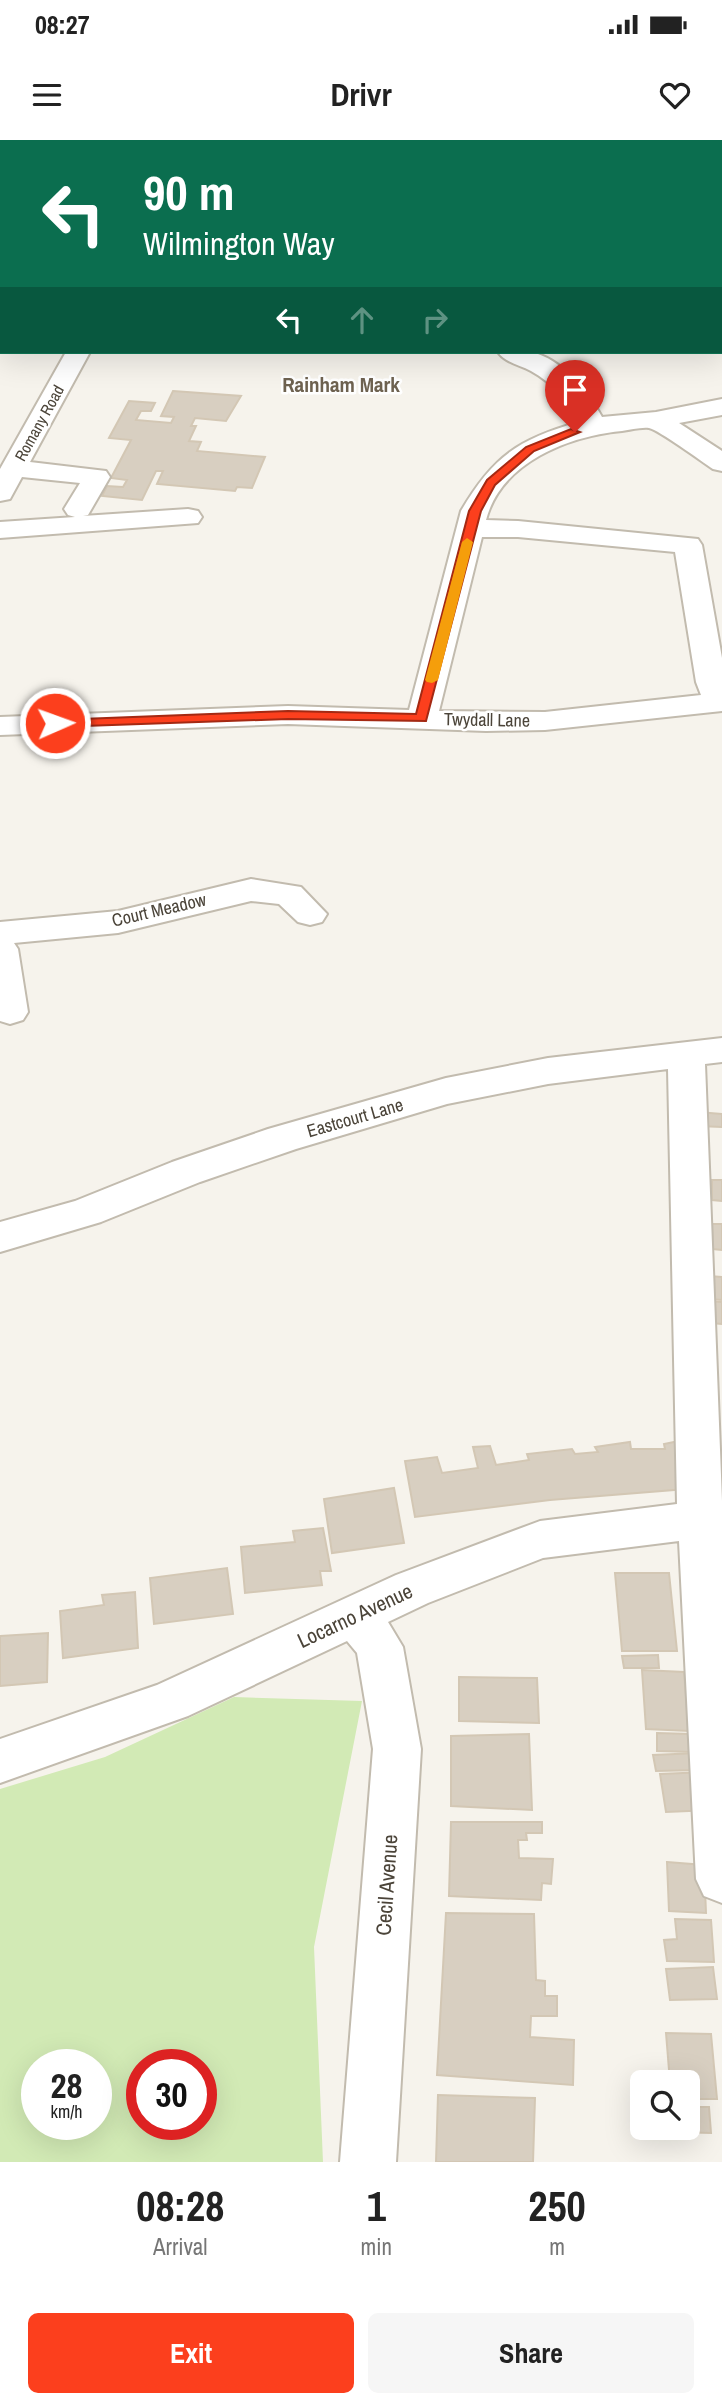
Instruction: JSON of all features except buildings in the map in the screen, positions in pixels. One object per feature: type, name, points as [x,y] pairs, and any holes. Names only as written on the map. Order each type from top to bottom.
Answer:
[{"type":"street","name":"Romany Road","points":[[0,494],[77,354]]},
{"type":"street","points":[[515,354],[537,362],[561,377],[581,400],[594,426]]},
{"type":"street","points":[[422,718],[475,511],[491,483],[530,449],[556,437],[594,426],[656,420],[722,407]]},
{"type":"street","points":[[656,420],[691,446],[722,463]]},
{"type":"street","points":[[14,468],[97,477],[78,509]]},
{"type":"street","points":[[0,530],[188,517]]},
{"type":"street","points":[[471,528],[518,529],[688,545],[713,645],[711,682],[721,702]]},
{"type":"street","points":[[692,569],[722,571]]},
{"type":"street","name":"Twydall Lane","points":[[0,726],[288,715],[545,721],[721,702]]},
{"type":"street","name":"Court Meadow","points":[[0,943],[118,922],[251,890],[289,895],[310,914]]},
{"type":"street","points":[[0,943],[10,1012]]},
{"type":"street","points":[[704,1052],[711,1520],[722,1880]]},
{"type":"street","name":"Eastcourt Lane","points":[[0,1237],[87,1212],[186,1172],[282,1139],[446,1091],[548,1071],[704,1052]]},
{"type":"street","name":"Locarno Avenue","points":[[0,1760],[171,1701],[412,1590],[540,1540],[711,1520]]},
{"type":"street","name":"Cecil Avenue","points":[[356,1616],[379,1647],[397,1749],[368,2162]]},
{"type":"green space","points":[[234,1697],[362,1701],[314,1947],[323,2162],[0,2162],[0,1789],[105,1757]]},
{"type":"slow traffic","points":[[432,680],[467,542]]},
{"type":"district","name":"Rainham Mark","points":[[341,385]]},
{"type":"route","points":[[55,723],[288,715],[422,718],[475,511],[491,483],[530,449],[575,432]]}]
